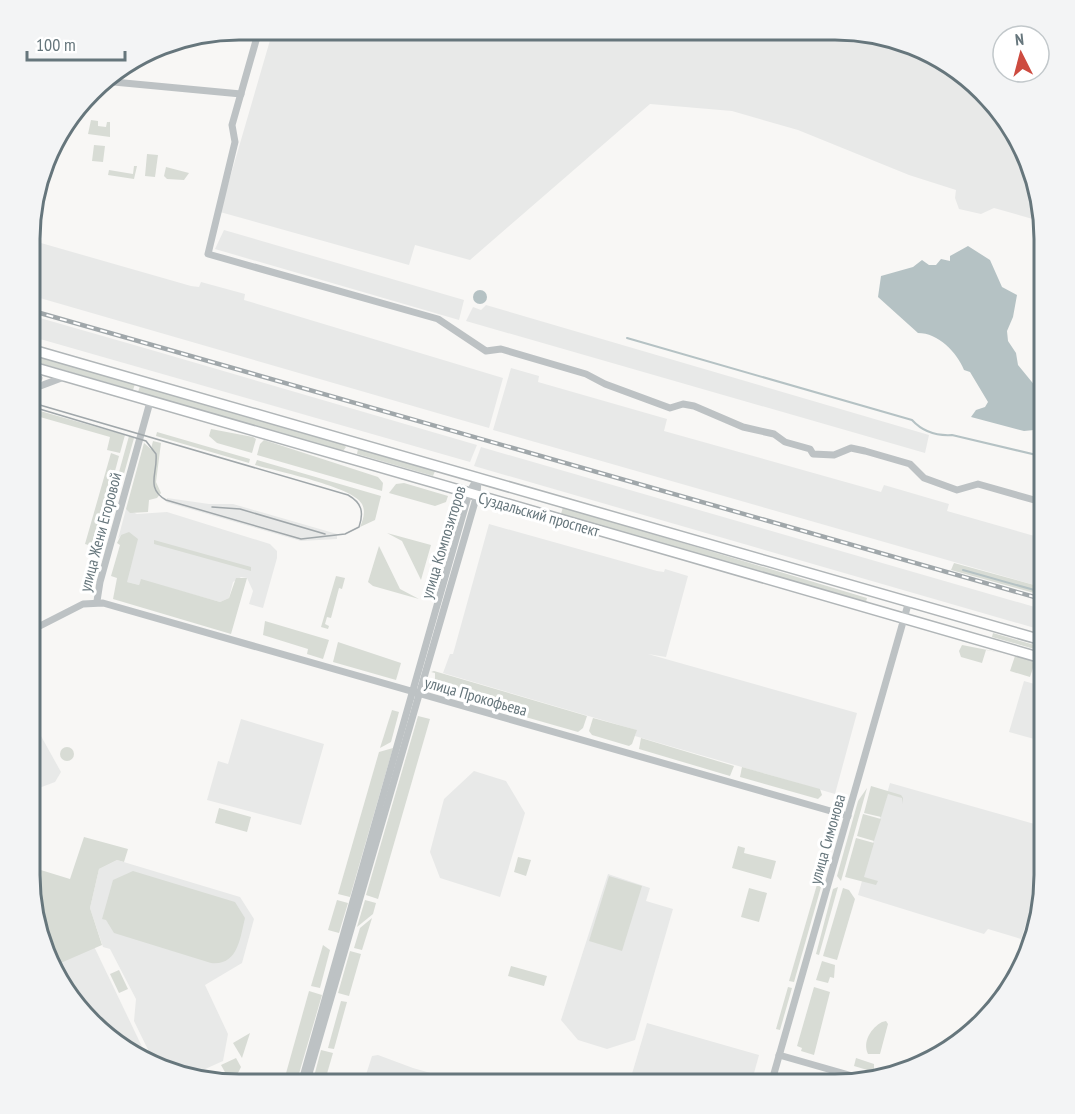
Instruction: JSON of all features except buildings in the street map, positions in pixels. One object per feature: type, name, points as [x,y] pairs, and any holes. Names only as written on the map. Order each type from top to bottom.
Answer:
[{"type":"main road","name":"Суздальский проспект","points":[[40,352],[1034,638]]},
{"type":"main road","name":"Суздальский проспект","points":[[40,370],[1034,656]]},
{"type":"main road","points":[[343,457],[353,451],[350,441]]},
{"type":"street","points":[[256,41],[232,126],[235,142],[208,254],[438,319],[486,351],[501,349],[568,368],[670,408],[683,404],[694,406],[743,427],[774,434],[785,441],[810,449],[813,454],[834,455],[851,448],[910,464],[924,478],[957,490],[978,484],[1034,500]]},
{"type":"street","points":[[118,82],[241,94]]},
{"type":"street","points":[[40,386],[64,377]]},
{"type":"street","name":"улица Жени Егоровой","points":[[41,626],[83,604],[97,601],[100,582],[150,402]]},
{"type":"street","name":"улица Композиторов","points":[[304,1073],[478,477]]},
{"type":"street","name":"улица Прокофьева","points":[[97,601],[848,816]]},
{"type":"street","name":"улица Симонова","points":[[774,1073],[909,601]]},
{"type":"street","name":"улица Композиторов","points":[[309,1073],[416,692]]},
{"type":"street","points":[[779,1055],[842,1073]]},
{"type":"shaded area","points":[[836,40],[874,44],[900,51],[935,67],[967,90],[985,108],[1014,151],[1024,175],[1033,219],[994,208],[981,214],[959,209],[955,198],[956,190],[909,175],[798,130],[732,111],[650,104],[470,260],[415,245],[409,265],[220,212],[270,41]]},
{"type":"shaded area","points":[[91,120],[98,121],[98,126],[106,127],[107,122],[110,122],[110,137],[88,134]]},
{"type":"shaded area","points":[[94,145],[105,146],[103,162],[92,161]]},
{"type":"shaded area","points":[[147,154],[158,155],[155,177],[145,176]]},
{"type":"shaded area","points":[[134,166],[137,166],[134,179],[108,175],[109,170],[133,174]]},
{"type":"shaded area","points":[[166,167],[189,173],[184,180],[167,179],[164,176]]},
{"type":"shaded area","points":[[224,230],[464,300],[459,320],[215,249]]},
{"type":"shaded area","points":[[40,243],[191,286],[199,287],[201,282],[245,294],[244,300],[503,378],[489,428],[40,298]]},
{"type":"shaded area","points":[[968,246],[990,260],[1002,287],[1017,295],[1013,317],[1007,331],[1008,341],[1016,353],[1018,365],[1034,385],[1034,430],[1024,431],[971,417],[976,410],[985,407],[988,402],[970,372],[964,370],[952,350],[946,345],[933,336],[918,333],[878,297],[881,276],[913,267],[922,260],[929,265],[936,265],[941,259],[950,261],[950,256]]},
{"type":"shaded area","points":[[480,290],[485,292],[487,297],[485,302],[480,304],[475,302],[473,297],[475,292]]},
{"type":"shaded area","points":[[486,305],[929,435],[925,453],[466,321],[473,307],[481,310]]},
{"type":"shaded area","points":[[40,318],[477,445],[470,462],[40,339]]},
{"type":"shaded area","points":[[40,357],[135,384],[133,390],[40,363]]},
{"type":"shaded area","points":[[511,368],[539,376],[538,382],[667,419],[664,431],[881,492],[884,485],[949,504],[947,511],[1034,536],[1034,585],[493,430]]},
{"type":"shaded area","points":[[140,386],[346,447],[343,451],[138,392]]},
{"type":"shaded area","points":[[40,411],[125,435],[120,453],[107,450],[110,437],[40,417]]},
{"type":"shaded area","points":[[211,429],[253,437],[256,439],[252,453],[217,443],[209,436]]},
{"type":"shaded area","points":[[157,432],[250,459],[249,463],[156,436]]},
{"type":"shaded area","points":[[129,436],[134,438],[102,552],[97,551]]},
{"type":"shaded area","points":[[264,440],[378,477],[383,483],[382,491],[257,455],[260,444]]},
{"type":"shaded area","points":[[153,441],[161,443],[156,482],[161,493],[157,498],[149,500],[148,512],[130,513],[126,509],[144,443],[151,449]]},
{"type":"shaded area","points":[[481,447],[1034,607],[1034,628],[474,466]]},
{"type":"shaded area","points":[[358,449],[435,471],[433,476],[357,454]]},
{"type":"shaded area","points":[[111,453],[119,456],[95,547],[85,544]]},
{"type":"shaded area","points":[[257,460],[381,496],[375,520],[360,527],[364,510],[356,498],[330,486],[255,465]]},
{"type":"shaded area","points":[[404,483],[448,496],[446,502],[435,506],[389,493],[396,484]]},
{"type":"shaded area","points":[[167,498],[209,504],[233,504],[337,534],[337,539],[301,541],[166,502]]},
{"type":"shaded area","points":[[563,507],[867,598],[866,602],[561,514]]},
{"type":"shaded area","points":[[126,509],[137,514],[167,512],[270,544],[277,551],[277,558],[263,608],[249,604],[253,591],[247,578],[241,577],[233,582],[229,598],[220,602],[141,580],[139,585],[127,582],[121,535],[118,539]]},
{"type":"shaded area","points":[[448,515],[456,517],[454,522],[458,523],[440,587],[428,583]]},
{"type":"shaded area","points":[[489,524],[657,571],[664,572],[665,569],[688,576],[666,657],[648,654],[857,713],[835,794],[635,736],[636,730],[443,673],[450,654],[453,654]]},
{"type":"shaded area","points":[[129,532],[138,539],[127,582],[139,585],[141,579],[220,602],[229,598],[236,578],[247,578],[231,634],[113,599],[117,578],[111,576],[120,545],[117,543],[121,535]]},
{"type":"shaded area","points":[[387,533],[431,545],[421,580],[402,541]]},
{"type":"shaded area","points":[[154,540],[251,567],[251,571],[154,544]]},
{"type":"shaded area","points":[[379,546],[400,589],[419,599],[373,586],[368,582]]},
{"type":"shaded area","points":[[954,563],[1034,585],[1034,593],[951,570]]},
{"type":"shaded area","points":[[336,576],[345,578],[342,589],[339,588],[331,618],[327,617],[325,624],[329,626],[328,629],[321,627]]},
{"type":"shaded area","points":[[265,621],[329,640],[323,659],[307,654],[308,649],[263,635]]},
{"type":"shaded area","points":[[993,633],[1034,645],[1034,649],[992,637]]},
{"type":"shaded area","points":[[338,642],[401,663],[396,680],[333,662]]},
{"type":"shaded area","points":[[962,645],[1008,654],[986,650],[982,663],[961,657],[959,651]]},
{"type":"shaded area","points":[[1015,656],[1032,661],[1034,665],[1030,677],[1010,671]]},
{"type":"shaded area","points":[[434,671],[587,716],[583,728],[578,732],[442,693],[443,689],[435,683],[435,673],[431,672]]},
{"type":"shaded area","points":[[1024,681],[1034,684],[1034,739],[1009,732]]},
{"type":"shaded area","points":[[392,710],[399,712],[391,742],[380,748]]},
{"type":"shaded area","points":[[418,716],[430,719],[378,899],[366,895]]},
{"type":"shaded area","points":[[593,718],[637,730],[632,744],[629,746],[592,735],[589,731]]},
{"type":"shaded area","points":[[241,719],[324,744],[301,825],[207,800],[218,761],[228,764]]},
{"type":"shaded area","points":[[41,736],[61,772],[55,782],[41,787]]},
{"type":"shaded area","points":[[641,738],[734,766],[730,776],[639,749]]},
{"type":"shaded area","points":[[67,747],[72,749],[74,754],[72,759],[67,761],[62,759],[60,754],[62,749]]},
{"type":"shaded area","points":[[393,748],[350,897],[338,894],[379,752]]},
{"type":"shaded area","points":[[742,767],[820,789],[822,795],[818,799],[740,777]]},
{"type":"shaded area","points":[[474,771],[506,781],[525,813],[500,897],[440,878],[430,852],[444,799]]},
{"type":"shaded area","points":[[890,783],[1034,824],[1033,901],[1021,939],[988,929],[984,934],[858,895]]},
{"type":"shaded area","points":[[871,786],[901,795],[903,798],[902,804],[902,798],[888,794],[881,817],[864,813]]},
{"type":"shaded area","points":[[867,788],[841,881],[837,876],[858,801]]},
{"type":"shaded area","points":[[219,808],[251,817],[247,832],[215,823]]},
{"type":"shaded area","points":[[863,814],[881,819],[874,841],[857,836]]},
{"type":"shaded area","points":[[84,837],[128,849],[124,862],[117,860],[99,869],[90,908],[102,945],[61,963],[44,913],[41,870],[70,879]]},
{"type":"shaded area","points":[[856,838],[874,843],[864,877],[878,881],[876,885],[845,877]]},
{"type":"shaded area","points":[[738,846],[745,848],[744,853],[776,861],[771,879],[732,868]]},
{"type":"shaded area","points":[[518,857],[531,860],[526,876],[514,872]]},
{"type":"shaded area","points":[[825,857],[829,859],[794,982],[789,981]]},
{"type":"shaded area","points":[[117,860],[240,897],[254,919],[242,963],[205,985],[228,1034],[223,1061],[203,1070],[188,1067],[149,1051],[134,1021],[136,999],[110,949],[103,947],[90,908],[99,869]]},
{"type":"shaded area","points":[[133,871],[235,902],[245,918],[239,942],[232,955],[220,963],[211,963],[114,933],[106,920],[102,919],[113,880]]},
{"type":"shaded area","points":[[608,874],[650,888],[646,901],[673,909],[635,1040],[607,1049],[578,1040],[561,1020]]},
{"type":"shaded area","points":[[609,876],[642,886],[622,951],[589,941]]},
{"type":"shaded area","points":[[838,887],[819,955],[816,954],[833,889]]},
{"type":"shaded area","points":[[749,888],[767,893],[759,922],[741,917]]},
{"type":"shaded area","points":[[843,888],[849,890],[855,899],[837,960],[823,956]]},
{"type":"shaded area","points":[[337,900],[348,903],[339,933],[328,930]]},
{"type":"shaded area","points":[[365,900],[376,903],[373,914],[357,927]]},
{"type":"shaded area","points":[[372,918],[362,950],[354,948],[360,928]]},
{"type":"shaded area","points":[[90,938],[143,1048],[108,1024],[90,1006],[74,985],[56,951]]},
{"type":"shaded area","points":[[323,945],[330,950],[320,988],[311,986]]},
{"type":"shaded area","points":[[350,951],[361,954],[349,996],[338,993]]},
{"type":"shaded area","points":[[822,961],[835,965],[834,978],[830,977],[828,983],[816,980]]},
{"type":"shaded area","points":[[511,966],[547,976],[544,986],[508,976]]},
{"type":"shaded area","points":[[119,970],[128,989],[119,993],[110,974]]},
{"type":"shaded area","points":[[788,987],[792,988],[780,1030],[776,1029]]},
{"type":"shaded area","points":[[814,987],[830,992],[814,1055],[801,1051],[802,1048],[797,1046]]},
{"type":"shaded area","points":[[309,991],[322,995],[299,1073],[286,1073]]},
{"type":"shaded area","points":[[341,1001],[347,1002],[334,1049],[328,1048]]},
{"type":"shaded area","points":[[886,1021],[888,1024],[880,1054],[868,1054],[867,1040],[874,1028]]},
{"type":"shaded area","points":[[647,1023],[759,1055],[754,1073],[632,1073]]},
{"type":"shaded area","points":[[250,1033],[242,1058],[233,1043]]},
{"type":"shaded area","points":[[321,1050],[333,1053],[327,1073],[315,1073]]},
{"type":"shaded area","points":[[378,1055],[430,1073],[367,1073],[372,1056]]},
{"type":"shaded area","points":[[236,1058],[241,1067],[238,1073],[225,1073],[221,1065]]},
{"type":"shaded area","points":[[856,1058],[874,1064],[874,1070],[869,1071],[854,1066]]},
{"type":"waterway","points":[[627,338],[912,420],[921,428],[935,434],[952,435],[1034,454]]},
{"type":"waterway","points":[[963,570],[1034,590]]},
{"type":"tram line","points":[[40,405],[348,495],[361,508],[359,527],[345,534],[301,539],[166,500],[154,485],[156,454],[146,441],[40,409]]},
{"type":"tram line","points":[[212,507],[240,509],[325,534]]},
{"type":"railway","points":[[40,313],[1034,597]]}]
